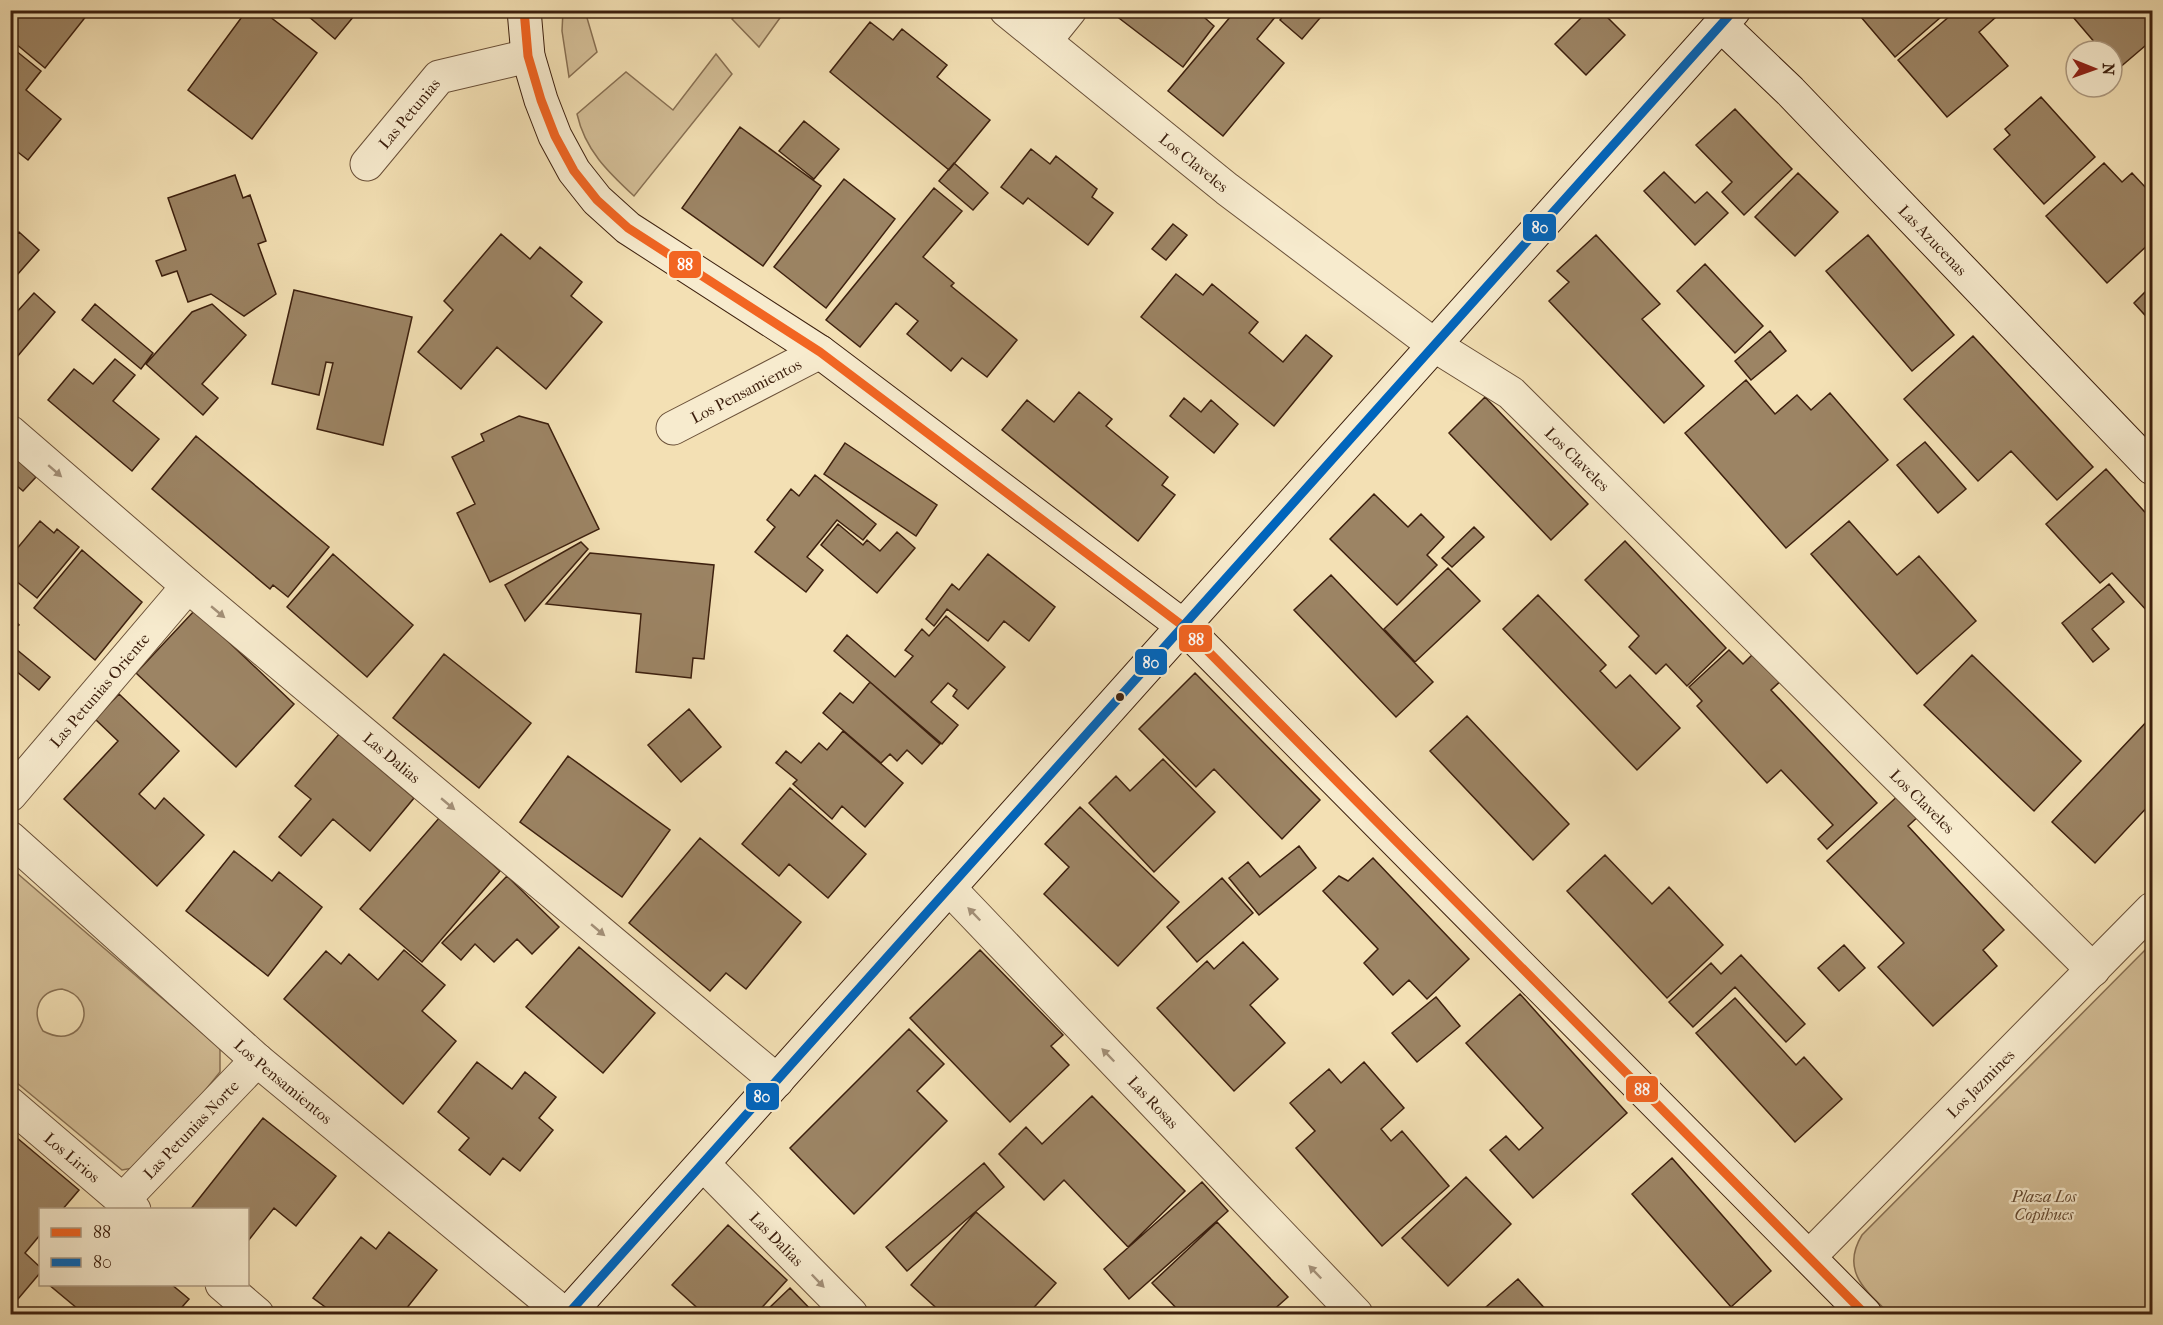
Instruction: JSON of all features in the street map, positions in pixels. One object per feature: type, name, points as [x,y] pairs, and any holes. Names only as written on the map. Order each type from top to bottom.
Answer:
[{"type":"street","points":[[524,10],[528,56],[541,100],[555,136],[574,171],[597,200],[628,228],[820,352],[1184,626],[1865,1314]]},
{"type":"street","name":"Los Claveles","points":[[1006,10],[1227,189],[1434,345],[1511,393],[2093,970]]},
{"type":"street","points":[[1045,41],[1070,10]]},
{"type":"street","points":[[566,1314],[704,1164],[1184,626],[1724,15]]},
{"type":"street","name":"Las Azucenas","points":[[1724,15],[1790,91],[2152,468]]},
{"type":"street","name":"Las Petunias","points":[[367,164],[439,77],[528,56]]},
{"type":"street","name":"Los Pensamientos","points":[[673,428],[820,352]]},
{"type":"street","name":"Las Dalias","points":[[10,432],[188,586],[777,1081]]},
{"type":"street","name":"Las Petunias Oriente","points":[[10,795],[188,586]]},
{"type":"street","name":"Los Pensamientos","points":[[10,838],[257,1060],[566,1314]]},
{"type":"street","name":"Las Rosas","points":[[950,888],[1356,1314]]},
{"type":"street","name":"Los Jazmines","points":[[1809,1257],[2152,909]]},
{"type":"street","name":"Las Petunias Norte","points":[[129,1205],[257,1060]]},
{"type":"street","name":"Los Lirios","points":[[10,1104],[129,1205]]},
{"type":"street","name":"Las Dalias","points":[[704,1164],[851,1314]]},
{"type":"street","points":[[224,1286],[257,1314]]},
{"type":"green space","points":[[563,11],[585,11],[597,52],[569,77],[562,31]]},
{"type":"green space","points":[[739,11],[785,11],[759,47],[732,19]]},
{"type":"green space","points":[[716,54],[732,74],[634,196],[599,160],[586,139],[577,114],[626,72],[673,110]]},
{"type":"green space","points":[[11,868],[220,1048],[220,1072],[144,1166],[122,1170],[11,1078]],"holes":[[[62,989],[74,994],[81,1002],[84,1012],[83,1022],[77,1030],[69,1035],[57,1036],[43,1031],[39,1024],[37,1010],[42,998]]]},
{"type":"green space","name":"Plaza Los Copihues","points":[[2152,943],[2152,1314],[1890,1314],[1872,1297],[1855,1270],[1856,1248],[1862,1235]]},
{"type":"building","points":[[10,10],[91,10],[45,68],[10,39]]},
{"type":"building","points":[[247,10],[261,10],[317,53],[252,139],[188,90]]},
{"type":"building","points":[[301,10],[359,10],[335,39]]},
{"type":"building","points":[[1113,10],[1196,10],[1214,26],[1183,67],[1111,12]]},
{"type":"building","points":[[1236,10],[1281,10],[1257,39],[1284,63],[1223,136],[1168,91]]},
{"type":"building","points":[[1288,10],[1326,11],[1302,39],[1280,20]]},
{"type":"building","points":[[1589,10],[1600,10],[1625,35],[1586,75],[1555,44]]},
{"type":"building","points":[[1855,10],[1949,10],[1895,57]]},
{"type":"building","points":[[1957,10],[2004,10],[1979,32],[2008,66],[1947,117],[1898,60]]},
{"type":"building","points":[[2067,10],[2152,10],[2152,40],[2124,64],[2124,39],[2092,39]]},
{"type":"building","points":[[870,22],[893,40],[902,29],[947,65],[937,77],[990,120],[949,170],[830,72]]},
{"type":"building","points":[[10,46],[41,71],[26,90],[61,119],[28,160],[10,146]]},
{"type":"building","points":[[2041,97],[2095,157],[2044,204],[1994,149],[2010,135],[2005,129]]},
{"type":"building","points":[[1735,109],[1792,169],[1744,215],[1722,192],[1732,182],[1696,145]]},
{"type":"building","points":[[804,121],[839,149],[814,179],[779,151]]},
{"type":"building","points":[[740,127],[821,186],[763,266],[682,208]]},
{"type":"building","points":[[1031,149],[1050,164],[1056,156],[1097,189],[1092,197],[1113,213],[1088,245],[1028,198],[1023,204],[1001,187]]},
{"type":"building","points":[[954,163],[988,193],[973,210],[939,181]]},
{"type":"building","points":[[2104,163],[2122,182],[2132,173],[2146,188],[2152,181],[2152,241],[2107,283],[2046,216]]},
{"type":"building","points":[[1664,172],[1695,203],[1707,192],[1728,213],[1695,245],[1644,191]]},
{"type":"building","points":[[1798,173],[1838,212],[1795,256],[1755,217]]},
{"type":"building","points":[[235,175],[243,198],[250,195],[266,241],[258,244],[276,294],[244,316],[211,294],[188,302],[177,271],[162,276],[156,261],[186,250],[168,198]]},
{"type":"building","points":[[844,179],[895,219],[826,308],[774,267]]},
{"type":"building","points":[[934,188],[962,211],[923,257],[954,283],[951,286],[1017,340],[987,377],[962,358],[951,371],[907,334],[918,321],[896,303],[860,347],[826,320]]},
{"type":"building","points":[[1173,224],[1187,235],[1166,260],[1152,249]]},
{"type":"building","points":[[19,232],[39,250],[10,283],[10,242]]},
{"type":"building","points":[[501,234],[530,259],[540,247],[582,282],[571,296],[602,322],[546,389],[497,347],[461,389],[418,352],[453,310],[444,301]]},
{"type":"building","points":[[1596,235],[1660,304],[1642,319],[1704,386],[1664,423],[1549,301],[1569,282],[1557,271]]},
{"type":"building","points":[[1868,235],[1954,335],[1912,371],[1826,271]]},
{"type":"building","points":[[1705,264],[1763,326],[1735,353],[1677,291]]},
{"type":"building","points":[[1176,274],[1203,295],[1212,284],[1258,322],[1249,333],[1283,362],[1306,335],[1332,356],[1274,426],[1141,317]]},
{"type":"building","points":[[2152,285],[2152,323],[2134,303]]},
{"type":"building","points":[[294,290],[412,317],[383,445],[317,429],[333,363],[326,362],[319,395],[272,384]]},
{"type":"building","points":[[34,293],[55,312],[11,364],[10,310],[15,314]]},
{"type":"building","points":[[95,304],[153,353],[141,369],[82,320]]},
{"type":"building","points":[[212,304],[246,335],[202,384],[218,398],[203,415],[146,364],[192,312]]},
{"type":"building","points":[[1770,331],[1786,351],[1751,380],[1735,361]]},
{"type":"building","points":[[1973,336],[2093,467],[2057,500],[2011,451],[1978,481],[1904,399]]},
{"type":"building","points":[[115,359],[135,375],[113,401],[159,439],[132,471],[48,400],[74,369],[93,384]]},
{"type":"building","points":[[1746,380],[1775,414],[1797,395],[1811,410],[1830,393],[1888,460],[1786,548],[1685,433]]},
{"type":"building","points":[[1079,392],[1112,419],[1106,426],[1168,477],[1162,485],[1175,495],[1138,541],[1002,430],[1027,400],[1054,422]]},
{"type":"building","points":[[1485,397],[1588,504],[1551,540],[1449,433]]},
{"type":"building","points":[[1184,398],[1201,412],[1211,400],[1238,424],[1214,453],[1170,416]]},
{"type":"building","points":[[519,416],[548,424],[599,529],[490,582],[457,513],[475,504],[452,457],[484,441],[481,434]]},
{"type":"building","points":[[196,436],[329,547],[288,597],[273,585],[270,589],[152,489]]},
{"type":"building","points":[[1925,442],[1966,489],[1938,513],[1897,465]]},
{"type":"building","points":[[845,443],[937,505],[916,536],[824,474]]},
{"type":"building","points":[[10,453],[36,477],[23,491],[10,480]]},
{"type":"building","points":[[2106,469],[2152,520],[2152,608],[2148,612],[2112,573],[2100,583],[2046,524]]},
{"type":"building","points":[[815,475],[876,524],[863,540],[837,520],[807,557],[823,570],[806,592],[755,552],[775,527],[767,520],[791,489],[799,496]]},
{"type":"building","points":[[10,494],[17,500],[10,507]]},
{"type":"building","points":[[1374,494],[1408,527],[1421,514],[1444,537],[1427,555],[1437,565],[1397,605],[1330,539]]},
{"type":"building","points":[[40,521],[54,533],[57,529],[79,547],[37,598],[10,576],[10,557]]},
{"type":"building","points":[[1849,521],[1897,575],[1919,556],[1976,621],[1917,674],[1811,554]]},
{"type":"building","points":[[838,524],[863,545],[867,540],[880,551],[897,532],[915,548],[877,593],[821,545]]},
{"type":"building","points":[[1474,527],[1484,537],[1452,567],[1442,558]]},
{"type":"building","points":[[1625,541],[1726,648],[1687,686],[1666,664],[1656,674],[1629,647],[1639,636],[1585,580]]},
{"type":"building","points":[[581,542],[588,549],[525,621],[505,585]]},
{"type":"building","points":[[82,550],[142,602],[95,660],[34,608]]},
{"type":"building","points":[[590,553],[714,565],[704,659],[693,658],[691,678],[636,672],[641,614],[546,604]]},
{"type":"building","points":[[333,554],[413,625],[367,677],[287,607]]},
{"type":"building","points":[[988,554],[1055,607],[1029,641],[1004,621],[988,641],[947,609],[934,626],[926,619],[952,584],[959,590]]},
{"type":"building","points":[[1448,568],[1480,601],[1415,662],[1384,629]]},
{"type":"building","points":[[1331,575],[1433,682],[1396,717],[1294,610]]},
{"type":"building","points":[[2109,584],[2124,602],[2092,629],[2109,649],[2093,662],[2062,623]]},
{"type":"building","points":[[1538,595],[1606,665],[1600,671],[1616,688],[1630,675],[1680,728],[1637,770],[1503,629]]},
{"type":"building","points":[[195,610],[294,704],[236,767],[136,673]]},
{"type":"building","points":[[10,615],[19,625],[10,632]]},
{"type":"building","points":[[946,616],[1005,667],[968,709],[953,696],[957,690],[948,683],[931,702],[958,725],[942,744],[834,651],[847,635],[895,677],[913,656],[905,650],[922,629],[929,636]]},
{"type":"building","points":[[1759,648],[1785,677],[1771,690],[1877,803],[1827,849],[1818,839],[1833,825],[1781,770],[1767,783],[1697,706],[1702,701],[1689,687],[1729,650],[1743,664]]},
{"type":"building","points":[[16,649],[50,677],[39,690],[10,666],[10,656]]},
{"type":"building","points":[[444,654],[531,723],[479,788],[393,718]]},
{"type":"building","points":[[1972,655],[2081,761],[2034,811],[1924,705]]},
{"type":"building","points":[[1195,673],[1320,800],[1282,839],[1214,769],[1196,787],[1139,729]]},
{"type":"building","points":[[870,682],[940,744],[922,764],[907,750],[897,761],[890,754],[881,763],[823,713],[840,693],[853,703]]},
{"type":"building","points":[[119,694],[179,751],[139,794],[155,809],[164,798],[204,835],[157,886],[64,799],[118,741],[95,719]]},
{"type":"building","points":[[689,709],[721,747],[681,782],[648,745]]},
{"type":"building","points":[[1467,716],[1569,824],[1533,860],[1430,751]]},
{"type":"building","points":[[2152,716],[2152,802],[2095,863],[2052,822]]},
{"type":"building","points":[[843,731],[903,783],[865,827],[842,806],[832,819],[793,784],[797,780],[776,763],[786,751],[801,763],[819,743],[827,750]]},
{"type":"building","points":[[339,734],[414,798],[370,851],[333,819],[301,856],[279,837],[311,799],[295,786]]},
{"type":"building","points":[[568,756],[670,830],[622,897],[520,822]]},
{"type":"building","points":[[1163,759],[1215,812],[1154,872],[1089,803],[1116,776],[1130,791]]},
{"type":"building","points":[[790,788],[866,854],[828,898],[789,864],[779,876],[742,844]]},
{"type":"building","points":[[1901,793],[1921,814],[1908,826],[2004,930],[1983,950],[1997,966],[1933,1026],[1878,967],[1904,943],[1827,861]]},
{"type":"building","points":[[1080,807],[1179,902],[1118,966],[1044,894],[1069,867],[1045,844]]},
{"type":"building","points":[[440,817],[500,871],[422,962],[360,909]]},
{"type":"building","points":[[700,838],[801,922],[746,989],[726,973],[710,991],[629,923]]},
{"type":"building","points":[[1299,846],[1316,868],[1259,915],[1229,878],[1248,862],[1260,877]]},
{"type":"building","points":[[234,851],[272,881],[279,872],[322,907],[268,976],[186,911]]},
{"type":"building","points":[[1605,855],[1652,904],[1669,887],[1723,945],[1667,998],[1567,891]]},
{"type":"building","points":[[1373,858],[1469,959],[1427,999],[1409,980],[1393,995],[1364,963],[1378,949],[1323,891],[1339,876],[1348,881]]},
{"type":"building","points":[[507,876],[559,927],[532,954],[517,939],[494,962],[475,944],[461,960],[442,943]]},
{"type":"building","points":[[1222,878],[1253,913],[1197,962],[1167,927]]},
{"type":"building","points":[[1243,942],[1278,979],[1250,1005],[1285,1043],[1234,1091],[1157,1008],[1207,961],[1214,969]]},
{"type":"building","points":[[1844,945],[1865,968],[1839,991],[1818,968]]},
{"type":"building","points":[[579,947],[655,1013],[603,1073],[526,1007]]},
{"type":"building","points":[[404,950],[445,985],[422,1011],[456,1041],[403,1104],[284,999],[326,951],[341,964],[349,954],[378,980]]},
{"type":"building","points":[[980,950],[1063,1035],[1051,1046],[1069,1065],[1010,1122],[910,1018]]},
{"type":"building","points":[[1741,955],[1805,1024],[1786,1042],[1735,987],[1693,1027],[1669,1002],[1711,963],[1721,974]]},
{"type":"building","points":[[1520,994],[1627,1113],[1533,1198],[1490,1150],[1506,1136],[1519,1150],[1543,1128],[1466,1043]]},
{"type":"building","points":[[1436,997],[1460,1026],[1417,1062],[1392,1033]]},
{"type":"building","points":[[1735,998],[1796,1065],[1804,1057],[1842,1099],[1795,1142],[1696,1033]]},
{"type":"building","points":[[909,1029],[944,1064],[917,1091],[947,1121],[854,1214],[790,1148]]},
{"type":"building","points":[[477,1062],[512,1089],[525,1072],[556,1097],[539,1118],[553,1130],[520,1171],[503,1158],[490,1175],[459,1150],[469,1138],[438,1112]]},
{"type":"building","points":[[1364,1062],[1404,1108],[1381,1129],[1391,1141],[1402,1131],[1449,1186],[1382,1246],[1296,1148],[1315,1131],[1290,1103],[1329,1069],[1341,1083]]},
{"type":"building","points":[[1092,1096],[1185,1191],[1128,1247],[1064,1180],[1044,1200],[999,1154],[1026,1127],[1042,1144]]},
{"type":"building","points":[[263,1118],[336,1176],[296,1226],[274,1208],[249,1240],[249,1208],[192,1208]]},
{"type":"building","points":[[10,1132],[79,1190],[64,1208],[39,1208],[39,1236],[25,1253],[39,1266],[39,1274],[18,1299],[10,1293]]},
{"type":"building","points":[[1672,1158],[1771,1271],[1731,1307],[1632,1194]]},
{"type":"building","points":[[984,1163],[1004,1187],[907,1271],[886,1247]]},
{"type":"building","points":[[1466,1177],[1511,1224],[1448,1286],[1402,1238]]},
{"type":"building","points":[[1202,1182],[1228,1211],[1129,1299],[1104,1269]]},
{"type":"building","points":[[976,1212],[1056,1283],[1028,1314],[943,1314],[911,1285]]},
{"type":"building","points":[[1217,1222],[1288,1297],[1269,1314],[1182,1314],[1152,1283]]},
{"type":"building","points":[[728,1225],[787,1280],[756,1314],[704,1314],[672,1285]]},
{"type":"building","points":[[389,1232],[437,1270],[402,1314],[330,1314],[332,1312],[313,1298],[361,1237],[376,1249]]},
{"type":"building","points":[[1518,1279],[1550,1314],[1478,1314]]},
{"type":"building","points":[[50,1286],[173,1286],[189,1299],[176,1314],[84,1314]]},
{"type":"building","points":[[790,1288],[815,1314],[768,1314],[765,1312]]},
{"type":"transit line","name":"88","points":[[524,10],[528,56],[541,100],[555,136],[574,171],[597,200],[628,228],[820,352],[1183,626],[1865,1314]]},
{"type":"transit line","name":"80","points":[[568,1314],[1734,10]]}]
